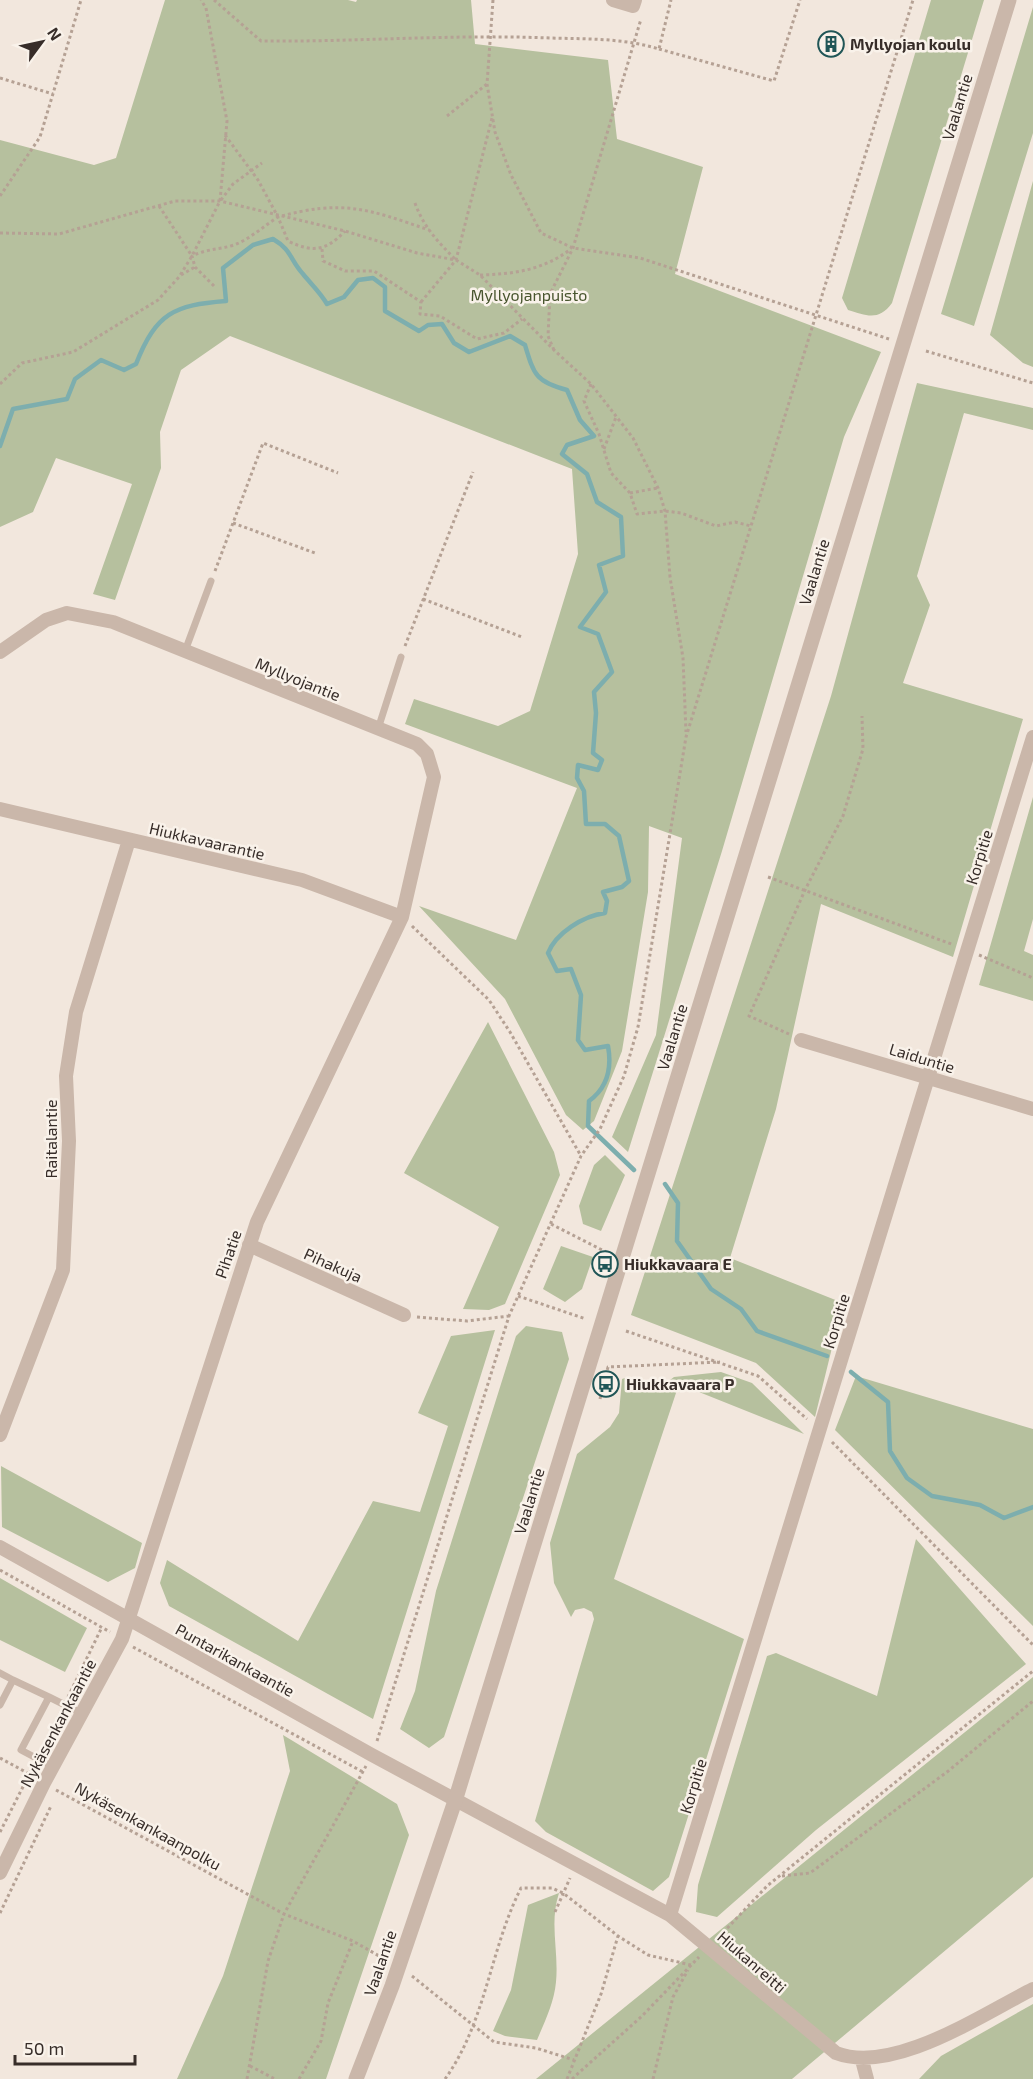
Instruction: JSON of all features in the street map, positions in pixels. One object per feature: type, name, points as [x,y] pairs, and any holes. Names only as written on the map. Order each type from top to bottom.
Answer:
[{"type":"street","points":[[613,0],[633,6],[639,5]]},
{"type":"street","name":"Vaalantie","points":[[356,2079],[392,1986],[455,1801],[1009,0]]},
{"type":"street","name":"Myllyojantie","points":[[0,652],[46,620],[67,613],[114,622],[417,744],[428,754],[434,777],[402,917]]},
{"type":"street","name":"Korpitie","points":[[670,1915],[1033,737]]},
{"type":"street","name":"Hiukkavaarantie","points":[[0,809],[302,880],[402,917]]},
{"type":"street","name":"Raitalantie","points":[[0,1435],[63,1270],[69,1141],[66,1076],[74,1022],[129,840]]},
{"type":"street","name":"Pihatie","points":[[130,1620],[257,1222],[402,917]]},
{"type":"street","name":"Laiduntie","points":[[801,1040],[1033,1109]]},
{"type":"street","name":"Pihakuja","points":[[249,1245],[404,1315]]},
{"type":"street","name":"Puntarikankaantie","points":[[0,1547],[455,1801]]},
{"type":"street","name":"Nykäsenkankaantie","points":[[0,1873],[44,1783],[130,1620]]},
{"type":"street","name":"Hiukanreitti","points":[[455,1801],[670,1915],[825,2046],[843,2055],[862,2060],[885,2057],[923,2044],[1033,1989]]},
{"type":"street","points":[[862,2060],[867,2079]]},
{"type":"lane","points":[[185,651],[211,581]]},
{"type":"lane","points":[[378,729],[401,657]]},
{"type":"lane","points":[[0,1673],[81,1713]]},
{"type":"lane","points":[[0,1706],[13,1680]]},
{"type":"lane","points":[[49,1697],[21,1750],[53,1767]]},
{"type":"path","points":[[0,196],[40,137],[81,0]]},
{"type":"path","points":[[201,0],[206,8],[227,121],[220,201]]},
{"type":"path","points":[[214,0],[261,41],[332,41],[489,35],[634,42],[774,81],[800,0]]},
{"type":"path","points":[[493,0],[487,84],[492,116],[511,175],[541,233],[573,248],[640,258],[889,339]]},
{"type":"path","points":[[659,49],[671,0]]},
{"type":"path","points":[[247,2079],[268,1961],[284,1914],[372,1755],[509,1316],[581,1156],[600,1129],[624,1076],[638,1027],[686,737],[913,0]]},
{"type":"path","points":[[555,351],[548,336],[550,294],[573,248],[634,42],[639,5]]},
{"type":"path","points":[[0,78],[52,94]]},
{"type":"path","points":[[447,116],[487,84]]},
{"type":"path","points":[[492,116],[456,260],[421,302],[420,314],[440,316],[477,339],[504,333],[522,319]]},
{"type":"path","points":[[225,135],[250,169],[278,216],[288,241],[309,250],[322,249],[345,231]]},
{"type":"path","points":[[0,384],[22,363],[73,352],[158,300],[179,277],[220,201],[232,184],[250,169],[262,163]]},
{"type":"path","points":[[0,233],[59,234],[175,201],[220,201],[345,231],[417,253],[456,260]]},
{"type":"path","points":[[415,203],[429,230],[456,260],[480,275],[522,319],[591,384],[633,438],[658,488],[665,511],[670,577],[683,658],[686,737]]},
{"type":"path","points":[[159,206],[192,256],[195,267],[214,286]]},
{"type":"path","points":[[192,256],[214,247],[231,246],[245,240],[278,216],[311,208],[353,207],[429,230]]},
{"type":"path","points":[[480,275],[530,271],[553,263],[573,248]]},
{"type":"path","points":[[322,249],[323,261],[345,271],[374,271],[421,302]]},
{"type":"path","points":[[179,277],[195,267]]},
{"type":"path","points":[[926,351],[1033,383]]},
{"type":"path","points":[[591,384],[584,402],[599,434],[611,473],[630,493],[637,514],[665,511],[681,513],[716,526],[735,522],[751,526]]},
{"type":"path","points":[[603,450],[616,417]]},
{"type":"path","points":[[211,581],[263,443],[338,473]]},
{"type":"path","points":[[401,657],[473,472]]},
{"type":"path","points":[[630,493],[658,488]]},
{"type":"path","points":[[233,523],[315,553]]},
{"type":"path","points":[[423,599],[522,637]]},
{"type":"path","points":[[801,1040],[749,1016],[805,890],[843,816],[863,749],[862,717]]},
{"type":"path","points":[[768,877],[967,950],[1033,978]]},
{"type":"path","points":[[402,917],[489,1000],[510,1032],[581,1156]]},
{"type":"path","points":[[551,1224],[608,1251],[606,1260]]},
{"type":"path","points":[[518,1296],[586,1319]]},
{"type":"path","points":[[404,1315],[467,1321],[509,1316]]},
{"type":"path","points":[[626,1331],[758,1376],[820,1431],[1033,1645]]},
{"type":"path","points":[[600,1399],[608,1367],[722,1362]]},
{"type":"path","points":[[0,1570],[363,1772]]},
{"type":"path","points":[[0,1832],[102,1627]]},
{"type":"path","points":[[572,2079],[642,2016],[780,1876],[1033,1671]]},
{"type":"path","points":[[780,1876],[810,1873],[819,1867],[939,1779],[1033,1701]]},
{"type":"path","name":"Nykäsenkankaanpolku","points":[[0,1758],[284,1914]]},
{"type":"path","points":[[0,1913],[63,1781]]},
{"type":"path","points":[[555,1912],[577,1864]]},
{"type":"path","points":[[445,2079],[474,2026],[506,1917],[520,1888],[552,1888],[563,1893],[618,1936],[648,1955],[692,1965]]},
{"type":"path","points":[[567,2079],[601,1994],[618,1936]]},
{"type":"path","points":[[299,2079],[321,2041],[328,2003],[353,1941]]},
{"type":"path","points":[[653,2079],[673,1997],[692,1965]]},
{"type":"path","points":[[474,2026],[494,2042],[536,2048],[574,2060]]},
{"type":"path","points":[[250,2066],[275,2079]]},
{"type":"green space","name":"Myllyojanpuisto","points":[[165,0],[348,0],[356,2],[357,0],[471,0],[475,44],[608,60],[617,139],[703,167],[675,274],[881,352],[844,437],[722,851],[628,1152],[612,1137],[656,1035],[682,838],[649,826],[648,892],[622,1051],[594,1121],[583,1130],[566,1115],[505,999],[419,906],[516,940],[577,788],[405,724],[414,699],[498,726],[530,711],[578,554],[572,469],[230,336],[181,370],[160,432],[161,468],[115,600],[93,594],[132,484],[56,458],[33,512],[0,527],[0,140],[94,165],[116,158]]},
{"type":"green space","points":[[931,0],[984,0],[892,303],[877,315],[861,314],[848,310],[842,298]]},
{"type":"green space","points":[[1033,7],[1033,133],[974,326],[941,314]]},
{"type":"green space","points":[[1033,181],[1033,367],[1023,363],[990,335]]},
{"type":"green space","points":[[917,383],[1033,408],[1033,430],[964,413],[917,576],[930,605],[903,683],[1023,719],[953,957],[821,904],[776,1109],[730,1258],[843,1303],[815,1417],[756,1363],[631,1315],[831,696]]},
{"type":"green space","points":[[1033,797],[1033,919],[1024,951],[1033,955],[1033,1001],[979,985]]},
{"type":"green space","points":[[488,1022],[554,1152],[560,1175],[505,1304],[489,1310],[463,1309],[499,1227],[404,1173]]},
{"type":"green space","points":[[605,1155],[625,1175],[601,1231],[583,1224],[579,1206],[594,1165]]},
{"type":"green space","points":[[561,1246],[593,1257],[582,1289],[565,1302],[543,1289]]},
{"type":"green space","points":[[526,1326],[562,1332],[569,1359],[444,1737],[429,1748],[400,1729],[415,1691],[436,1591],[516,1336]]},
{"type":"green space","points":[[495,1330],[373,1719],[169,1606],[160,1583],[167,1560],[298,1641],[373,1501],[420,1512],[448,1426],[418,1413],[451,1336]]},
{"type":"green space","points":[[721,1372],[752,1383],[804,1434],[679,1384],[614,1579],[744,1639],[669,1877],[653,1891],[546,1832],[535,1821],[594,1619],[592,1612],[584,1608],[575,1610],[571,1617],[554,1583],[550,1543],[577,1454],[610,1427],[619,1413],[622,1379],[628,1377],[647,1386],[661,1387],[674,1377]]},
{"type":"green space","points":[[856,1376],[1033,1429],[1033,1626],[835,1430]]},
{"type":"green space","points":[[1,1466],[142,1543],[135,1568],[108,1582],[2,1527]]},
{"type":"green space","points":[[916,1539],[1026,1664],[816,1830],[717,1917],[696,1912],[698,1885],[767,1656],[776,1653],[877,1696]]},
{"type":"green space","points":[[0,1578],[87,1628],[65,1672],[0,1640]]},
{"type":"green space","points":[[1033,1677],[1033,1877],[792,2079],[536,2079]]},
{"type":"green space","points":[[283,1735],[397,1804],[409,1835],[326,2079],[177,2079],[223,1976],[290,1771]]},
{"type":"green space","points":[[559,1893],[554,1926],[557,1971],[555,1990],[549,2012],[537,2040],[505,2036],[493,2031],[511,1990],[528,1905]]},
{"type":"green space","points":[[1033,2004],[1033,2079],[919,2079],[941,2056]]},
{"type":"waterway","points":[[0,446],[13,409],[67,399],[75,379],[101,360],[124,370],[136,364],[151,333],[169,315],[193,305],[226,301],[223,268],[253,245],[273,239],[287,251],[327,304],[344,297],[358,280],[373,278],[385,287],[385,311],[419,331],[428,325],[442,324],[454,343],[469,352],[510,336],[525,345],[531,364],[542,380],[567,390],[580,420],[594,436],[567,445],[562,454],[587,474],[597,502],[621,517],[623,556],[599,565],[606,592],[580,627],[598,634],[612,672],[594,692],[596,713],[593,753],[602,760],[598,770],[578,765],[577,778],[584,791],[586,824],[605,824],[619,836],[629,881],[622,887],[603,892],[607,901],[605,913],[588,918],[571,927],[557,939],[548,953],[557,971],[571,969],[581,995],[578,1040],[585,1050],[608,1046],[607,1077],[600,1090],[589,1101],[588,1126],[634,1170]]},
{"type":"waterway","points":[[665,1184],[678,1203],[677,1241],[711,1289],[741,1309],[757,1331],[827,1356]]},
{"type":"waterway","points":[[851,1372],[888,1402],[890,1451],[907,1478],[932,1496],[980,1505],[1004,1518],[1033,1507]]},
{"type":"place","name":"Myllyojan koulu","points":[[831,44]]},
{"type":"place","name":"Hiukkavaara E","points":[[605,1264]]},
{"type":"place","name":"Hiukkavaara P","points":[[606,1384]]}]
